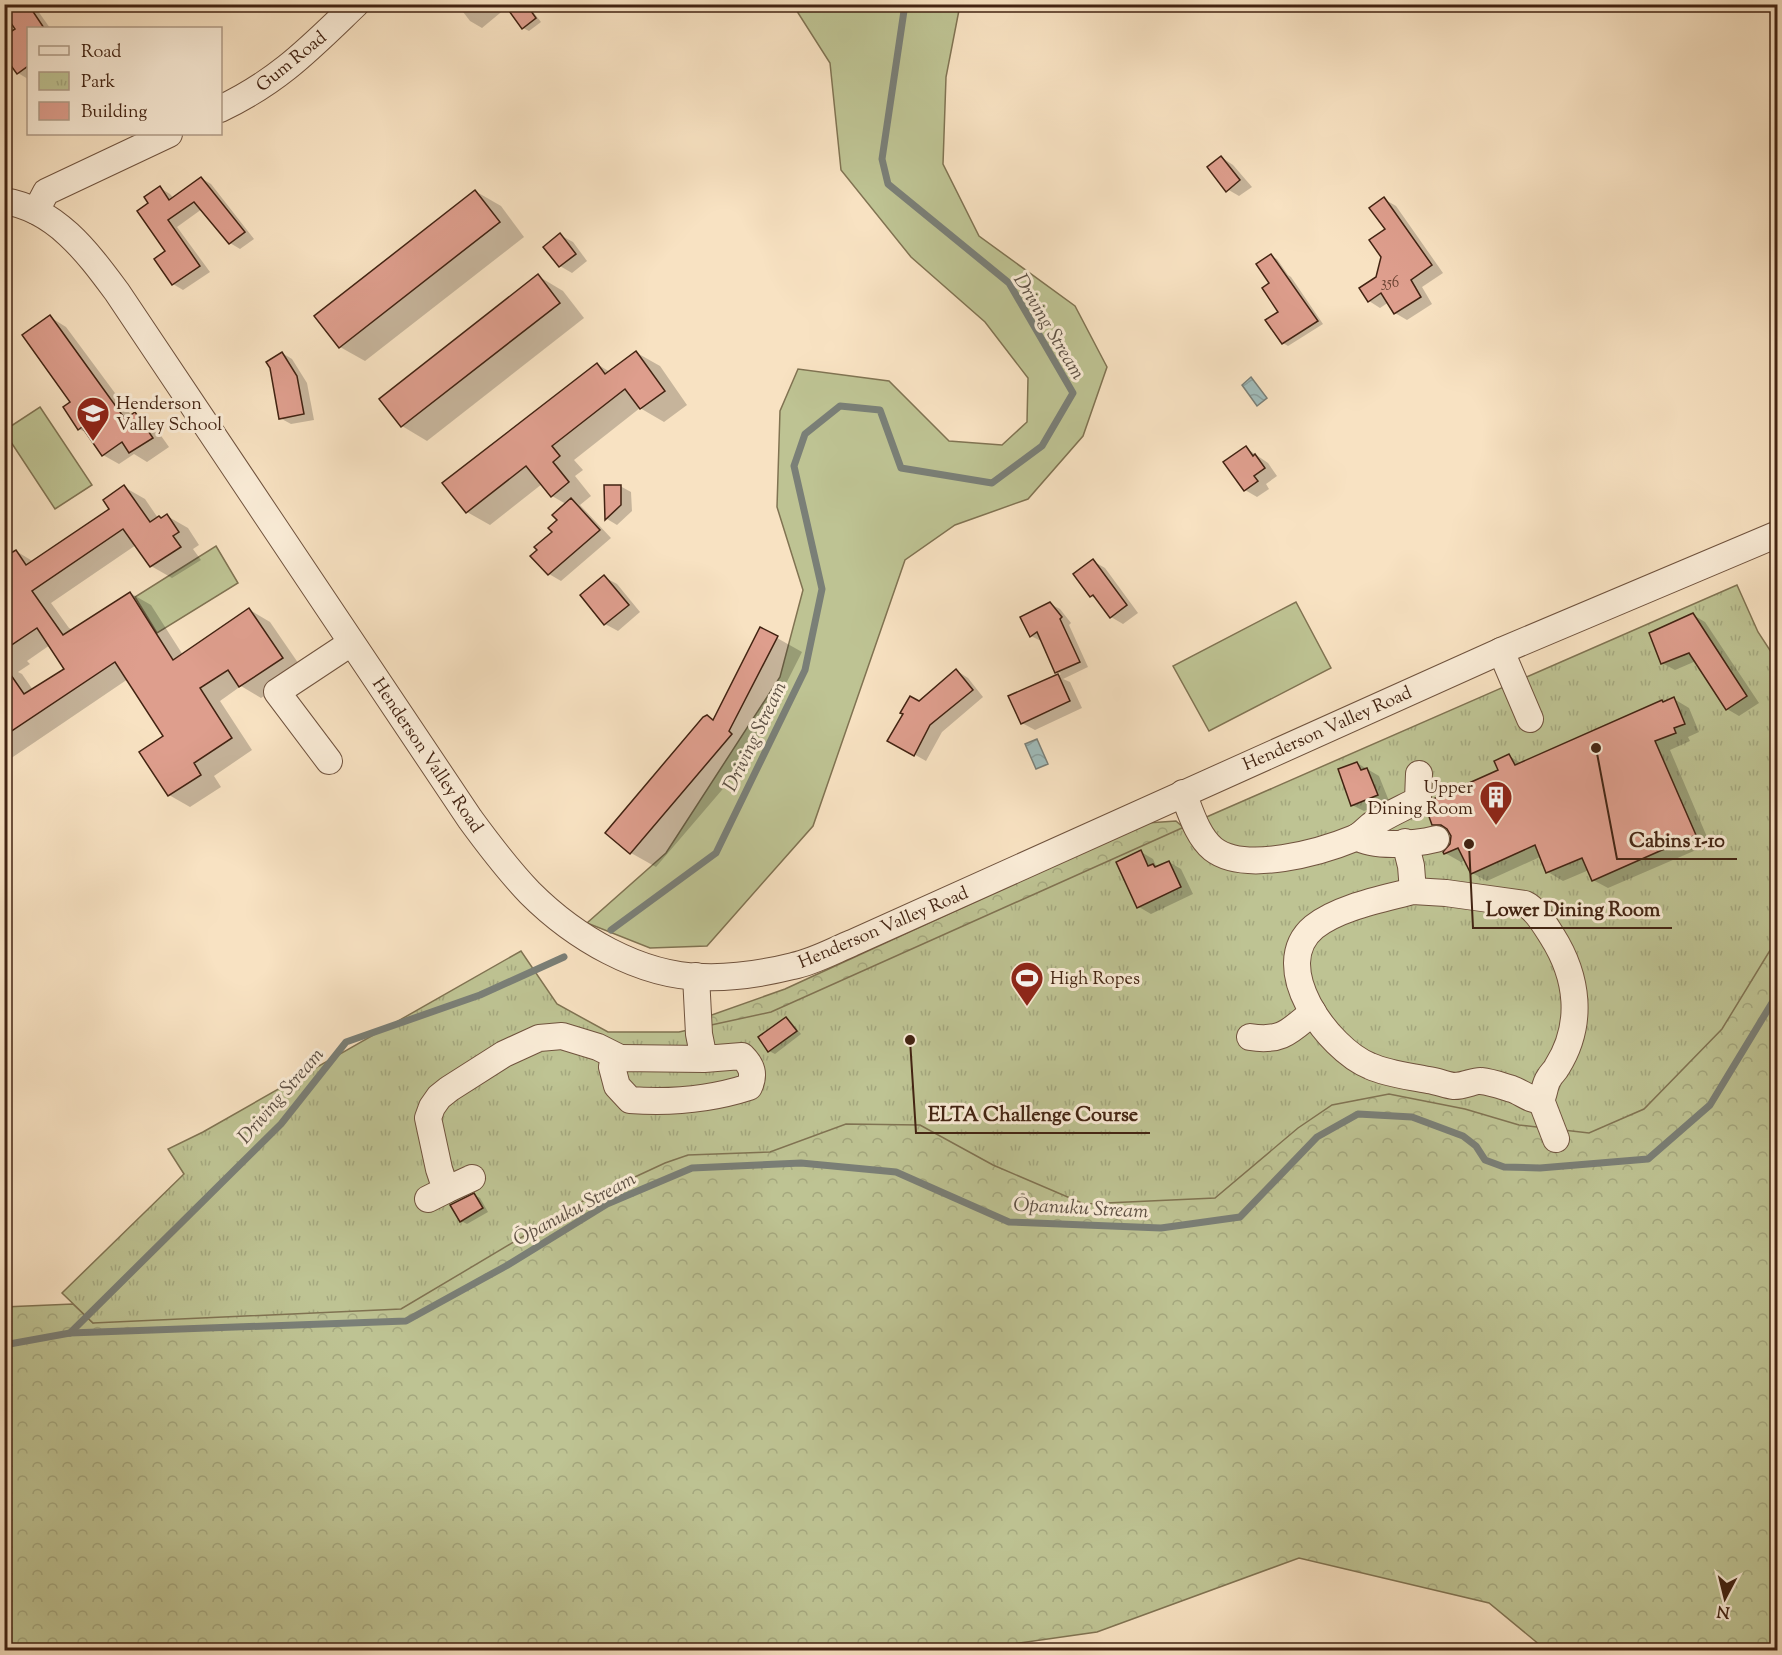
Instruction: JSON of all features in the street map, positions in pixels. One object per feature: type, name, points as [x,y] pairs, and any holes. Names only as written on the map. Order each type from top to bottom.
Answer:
[{"type":"street","name":"Gum Road","points":[[222,108],[251,94],[276,78],[356,4]]},
{"type":"street","points":[[36,211],[46,192],[167,135]]},
{"type":"street","name":"Henderson Valley Road","points":[[4,201],[36,211],[56,223],[90,256],[117,292],[470,819],[509,871],[556,916],[615,953],[642,965],[670,973],[733,976],[795,966],[852,943],[1501,651],[1778,534]]},
{"type":"street","points":[[329,761],[277,692],[351,643]]},
{"type":"street","points":[[1501,651],[1530,719]]},
{"type":"street","points":[[1182,793],[1200,832],[1213,849],[1249,861],[1270,861],[1357,837],[1375,823],[1418,800],[1419,774]]},
{"type":"street","points":[[1357,837],[1372,842],[1406,832]]},
{"type":"street","points":[[1406,832],[1421,842],[1436,839]]},
{"type":"street","points":[[1406,832],[1413,891]]},
{"type":"street","points":[[1456,894],[1481,882]]},
{"type":"street","points":[[1541,1100],[1536,1100],[1513,1089],[1480,1081],[1464,1086],[1449,1085],[1388,1072],[1369,1066],[1350,1056],[1333,1040],[1313,1012],[1302,990],[1297,968],[1298,956],[1307,935],[1323,921],[1344,911],[1413,891],[1456,894],[1490,901],[1518,902],[1531,907],[1561,950],[1576,1005],[1574,1022],[1567,1044],[1557,1067],[1548,1080],[1541,1100],[1556,1139]]},
{"type":"street","points":[[696,976],[699,1034],[704,1059]]},
{"type":"street","points":[[1250,1037],[1267,1040],[1287,1033],[1313,1012]]},
{"type":"street","points":[[472,1178],[437,1194],[439,1169],[428,1118],[432,1107],[448,1089],[504,1054],[539,1038],[562,1036],[597,1047],[620,1058],[704,1059],[742,1056],[753,1071],[752,1079],[749,1087],[697,1100],[660,1102],[630,1100],[617,1086],[612,1067],[620,1058]]},
{"type":"green space","points":[[793,5],[960,5],[946,77],[943,164],[979,236],[1075,306],[1107,367],[1083,436],[1028,499],[955,525],[905,560],[813,826],[707,946],[650,948],[587,923],[666,853],[780,677],[803,590],[777,507],[780,411],[798,369],[889,381],[949,441],[1002,445],[1027,422],[1028,378],[985,322],[911,257],[841,170],[830,63]]},
{"type":"green space","points":[[40,407],[92,485],[55,509],[5,433],[5,430]]},
{"type":"green space","points":[[216,546],[238,583],[157,633],[135,597]]},
{"type":"green space","points":[[1737,585],[1758,632],[1777,661],[1777,942],[1722,1029],[1644,1109],[1589,1133],[1519,1125],[1465,1109],[1389,1094],[1332,1105],[1298,1128],[1215,1198],[1084,1204],[993,1165],[920,1125],[846,1124],[770,1152],[688,1155],[665,1163],[581,1202],[401,1309],[93,1323],[62,1293],[184,1174],[168,1149],[203,1132],[521,951],[557,1004],[608,1032],[679,1032],[771,1012],[1211,815]]},
{"type":"green space","points":[[1296,602],[1331,668],[1209,731],[1173,666]]},
{"type":"green space","points":[[1176,821],[1185,829],[1066,938],[708,1030],[706,1017],[785,989],[1147,823]]},
{"type":"green space","points":[[1777,860],[1777,1650],[1546,1650],[1489,1603],[1299,1558],[1097,1632],[971,1650],[5,1650],[4,1307],[73,1304],[93,1323],[494,1187]]},
{"type":"water","points":[[1251,377],[1267,398],[1257,406],[1242,385]]},
{"type":"water","points":[[1037,739],[1048,764],[1036,769],[1025,744]]},
{"type":"building","points":[[4,4],[28,4],[43,27],[27,27],[27,67],[17,74],[4,56],[4,36],[15,29],[4,13]]},
{"type":"building","points":[[504,4],[526,4],[536,18],[522,29]]},
{"type":"building","points":[[1221,156],[1240,180],[1226,192],[1207,167]]},
{"type":"building","points":[[201,177],[245,232],[229,244],[194,202],[168,220],[200,266],[172,285],[154,259],[165,251],[137,211],[148,203],[144,197],[160,186],[169,200]]},
{"type":"building","points":[[475,190],[500,222],[339,348],[314,316]]},
{"type":"building","points":[[1384,197],[1432,265],[1411,280],[1421,297],[1394,314],[1381,293],[1368,302],[1359,288],[1376,277],[1381,257],[1369,240],[1385,229],[1369,208]]},
{"type":"building","points":[[560,233],[576,254],[559,267],[543,247]]},
{"type":"building","points":[[1271,254],[1318,321],[1282,344],[1265,320],[1278,312],[1262,288],[1269,283],[1256,264]]},
{"type":"building","points":[[538,274],[560,303],[401,427],[379,399]]},
{"type":"building","points":[[50,315],[125,419],[135,412],[153,438],[129,453],[122,442],[102,456],[82,427],[78,430],[63,407],[70,402],[22,335]]},
{"type":"building","points":[[636,351],[665,391],[640,409],[625,389],[552,446],[560,456],[553,462],[569,482],[551,497],[526,466],[466,513],[442,483],[597,363],[605,374]]},
{"type":"building","points":[[282,352],[297,376],[304,414],[279,419],[270,368],[266,362]]},
{"type":"building","points":[[1246,446],[1265,468],[1254,476],[1258,481],[1244,491],[1223,462]]},
{"type":"building","points":[[124,485],[150,522],[167,514],[179,532],[173,536],[181,547],[150,567],[123,529],[32,591],[63,635],[130,592],[173,660],[249,608],[283,658],[239,687],[228,670],[200,688],[232,738],[194,763],[201,775],[168,796],[139,752],[163,736],[115,662],[4,736],[4,665],[24,694],[64,669],[37,628],[4,650],[4,557],[16,550],[26,565],[109,509],[103,500]]},
{"type":"building","points":[[604,485],[621,485],[621,505],[605,520]]},
{"type":"building","points":[[571,498],[600,530],[548,575],[530,556],[537,550],[534,547],[552,532],[548,528],[557,520],[552,515]]},
{"type":"building","points":[[1093,559],[1127,605],[1110,618],[1073,574]]},
{"type":"building","points":[[604,575],[629,605],[604,625],[580,595]]},
{"type":"building","points":[[1050,602],[1062,617],[1060,619],[1080,662],[1055,673],[1037,632],[1030,637],[1020,617]]},
{"type":"building","points":[[1693,613],[1747,696],[1726,710],[1689,653],[1661,664],[1649,633]]},
{"type":"building","points":[[760,627],[778,636],[729,731],[732,734],[630,854],[605,833],[703,717],[707,715],[713,720]]},
{"type":"building","points":[[956,669],[973,690],[930,725],[914,756],[887,741],[903,714],[900,713],[910,696],[919,701]]},
{"type":"building","points":[[1058,674],[1070,701],[1021,724],[1008,696]]},
{"type":"building","points":[[1674,697],[1685,724],[1674,728],[1676,733],[1655,741],[1696,835],[1592,881],[1582,858],[1546,873],[1535,845],[1471,874],[1458,848],[1444,854],[1443,852],[1450,844],[1451,836],[1441,825],[1432,825],[1427,811],[1433,799],[1498,770],[1494,761],[1509,754],[1515,765],[1662,700],[1663,702]]},
{"type":"building","points":[[1357,762],[1361,770],[1367,768],[1378,795],[1351,806],[1338,769]]},
{"type":"building","points":[[1141,850],[1148,866],[1153,864],[1155,867],[1169,861],[1181,887],[1137,908],[1116,862]]},
{"type":"building","points":[[786,1017],[797,1031],[768,1052],[758,1037]]},
{"type":"building","points":[[474,1193],[483,1208],[460,1222],[450,1205]]},
{"type":"waterway","name":"Driving Stream","points":[[611,930],[716,853],[805,670],[822,589],[794,466],[805,434],[840,406],[880,410],[901,468],[992,483],[1042,446],[1073,393],[1009,283],[888,184],[882,159],[905,4]]},
{"type":"waterway","name":"Driving Stream","points":[[70,1333],[281,1124],[346,1042],[480,995],[564,957]]},
{"type":"waterway","name":"Ōpanuku Stream","points":[[4,1345],[70,1333],[406,1321],[506,1266],[607,1204],[692,1168],[801,1163],[896,1172],[1009,1222],[1161,1228],[1240,1217],[1317,1137],[1358,1114],[1412,1117],[1463,1136],[1476,1146],[1485,1160],[1504,1167],[1540,1168],[1648,1159],[1710,1105],[1778,993]]},
{"type":"place","name":"Henderson Valley School","points":[[93,442]]},
{"type":"place","name":"Cabins 1-10","points":[[1596,748]]},
{"type":"place","name":"Upper Dining Room","points":[[1496,826]]},
{"type":"place","name":"Lower Dining Room","points":[[1469,844]]},
{"type":"place","name":"High Ropes","points":[[1027,1007]]},
{"type":"place","name":"ELTA Challenge Course","points":[[910,1040]]}]
